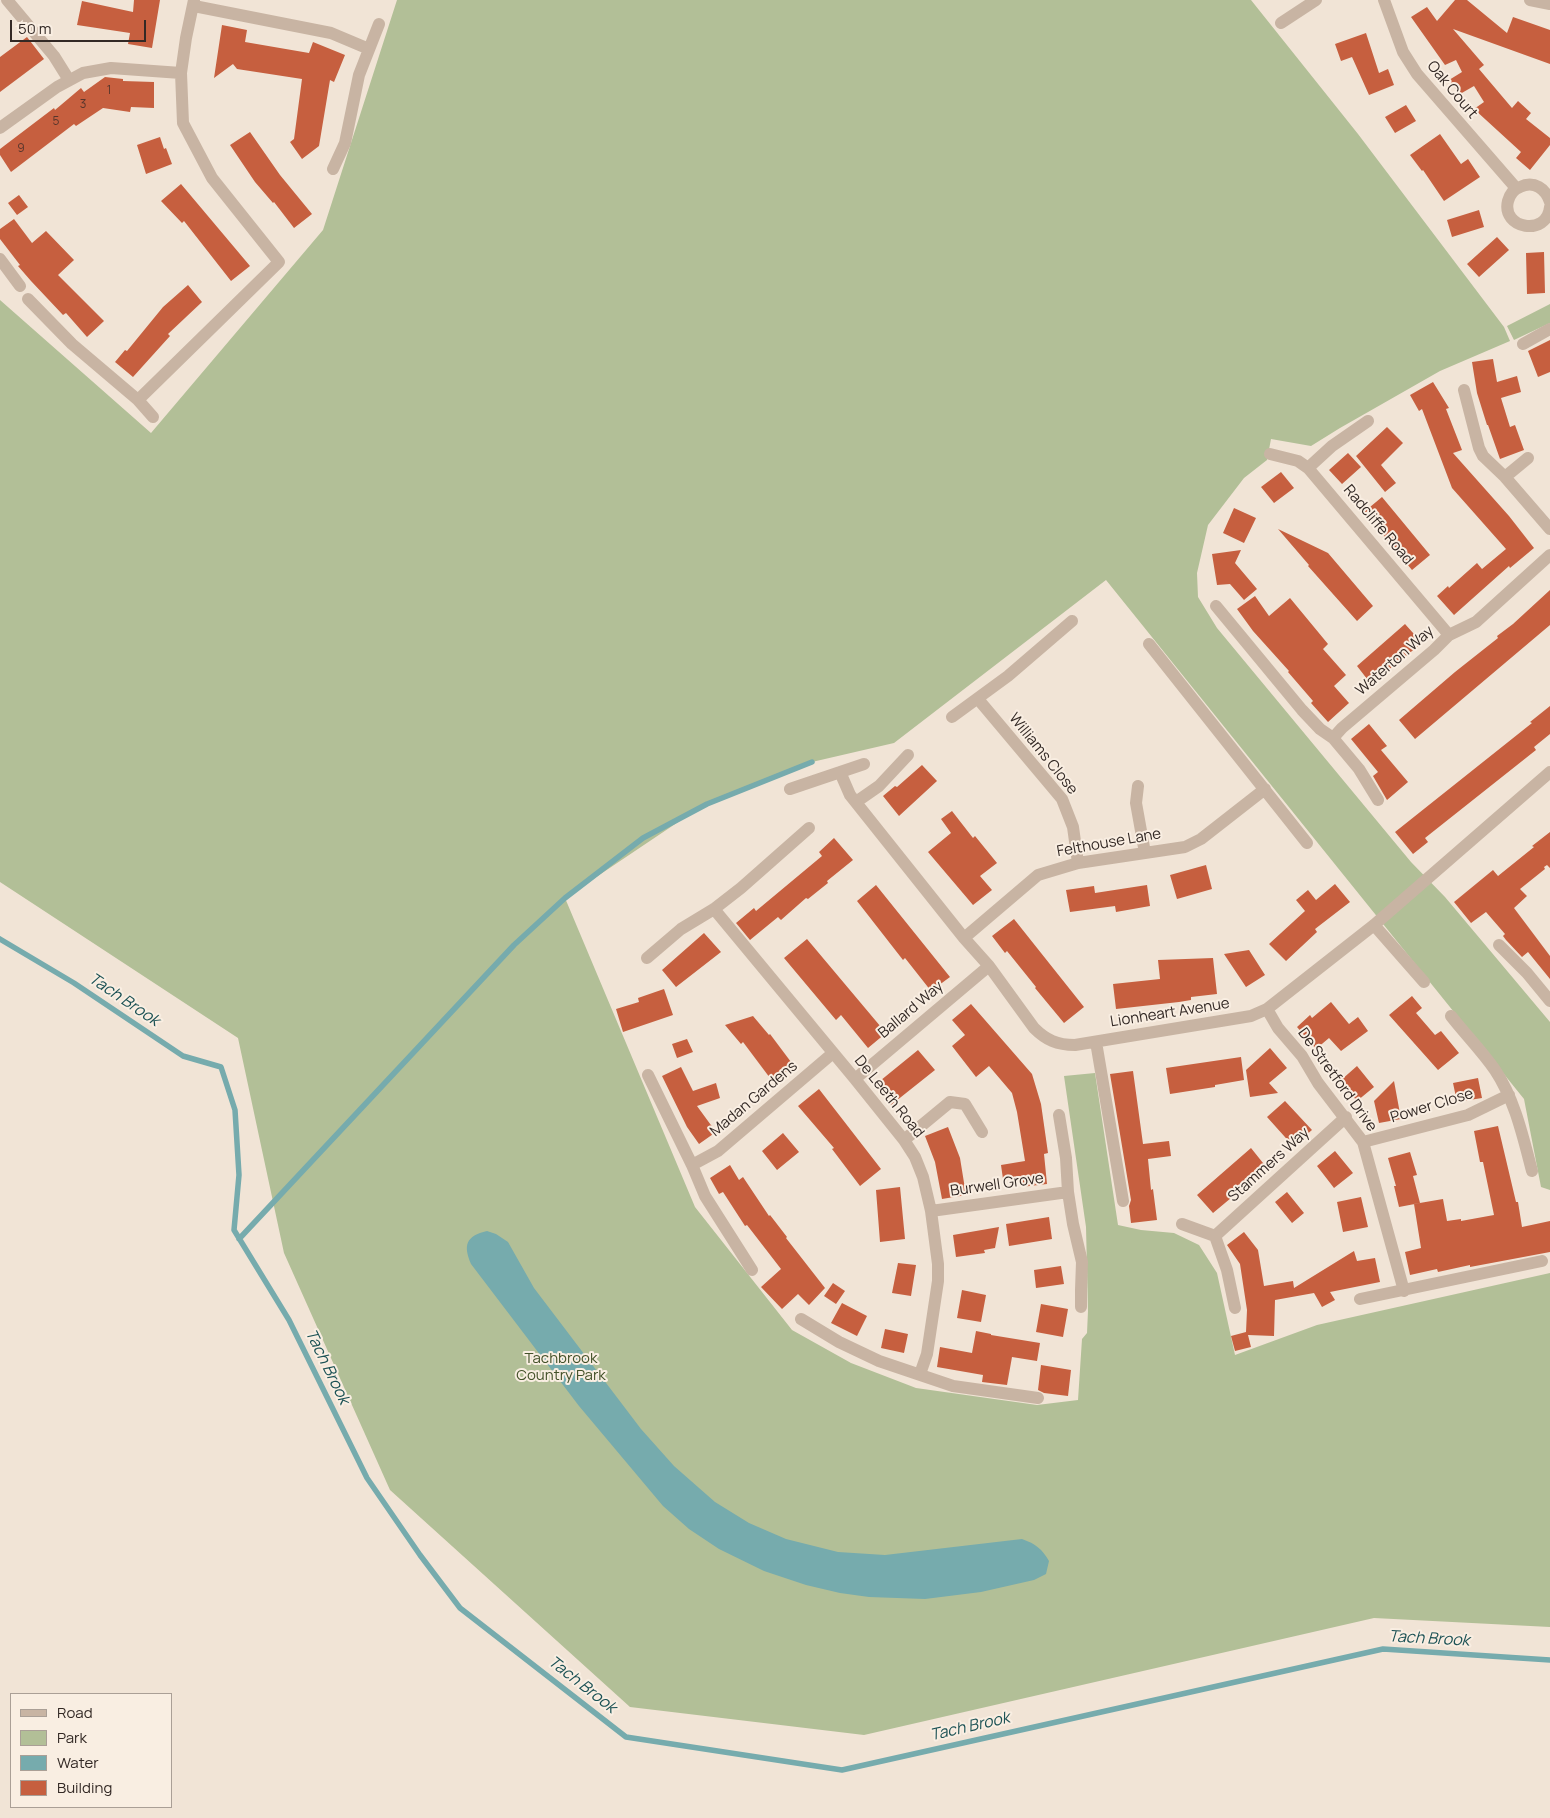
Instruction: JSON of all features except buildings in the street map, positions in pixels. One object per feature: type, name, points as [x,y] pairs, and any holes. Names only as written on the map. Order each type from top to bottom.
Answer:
[{"type":"street","points":[[7,0],[54,56],[69,80]]},
{"type":"street","points":[[1281,23],[1316,0]]},
{"type":"street","name":"Oak Court","points":[[1384,0],[1403,52],[1417,74],[1516,188]]},
{"type":"street","points":[[1530,0],[1550,4]]},
{"type":"street","points":[[138,400],[279,262],[212,178],[183,123],[181,73],[194,3],[331,33],[369,48]]},
{"type":"street","points":[[333,169],[345,143],[359,75],[379,24]]},
{"type":"street","points":[[0,128],[57,87],[83,73],[111,68],[181,73]]},
{"type":"street","points":[[1550,202],[1548,195],[1542,188],[1524,184],[1516,188],[1510,195],[1507,204],[1508,212],[1513,220],[1520,226],[1529,227],[1538,226],[1545,220],[1550,208]]},
{"type":"street","points":[[0,259],[20,286]]},
{"type":"street","points":[[28,299],[72,344],[124,387],[153,417]]},
{"type":"street","points":[[1523,344],[1550,328]]},
{"type":"street","points":[[1464,390],[1479,448],[1483,456],[1505,477],[1550,529]]},
{"type":"street","points":[[1308,468],[1332,446],[1368,421]]},
{"type":"street","name":"Radcliffe Road","points":[[1270,454],[1298,461],[1308,468],[1449,635]]},
{"type":"street","points":[[1505,477],[1528,458]]},
{"type":"street","name":"Waterton Way","points":[[1333,738],[1342,728],[1449,635],[1476,622],[1550,554]]},
{"type":"street","points":[[1216,606],[1302,710],[1320,729],[1333,738],[1359,769],[1378,800]]},
{"type":"street","points":[[952,717],[1008,676],[1072,621]]},
{"type":"street","points":[[1149,644],[1306,843]]},
{"type":"street","name":"Williams Close","points":[[978,699],[1062,799],[1073,827],[1078,864]]},
{"type":"street","points":[[856,802],[879,786],[908,755]]},
{"type":"street","points":[[790,790],[864,764]]},
{"type":"street","name":"Lionheart Avenue","points":[[840,772],[850,794],[856,802],[964,938],[989,966],[1034,1028],[1042,1036],[1064,1045],[1096,1042],[1251,1016],[1267,1009],[1374,925],[1550,772]]},
{"type":"street","points":[[1138,786],[1136,802],[1146,853]]},
{"type":"street","name":"Felthouse Lane","points":[[964,938],[1038,875],[1078,864],[1186,846],[1202,838],[1265,789]]},
{"type":"street","points":[[647,958],[681,930],[714,909],[741,888],[809,828]]},
{"type":"street","name":"De Leeth Road","points":[[714,909],[855,1079],[904,1140],[915,1157],[923,1178],[931,1211],[938,1264],[938,1281],[927,1354],[920,1374]]},
{"type":"street","points":[[1374,925],[1424,982]]},
{"type":"street","points":[[1499,945],[1527,973],[1550,1001]]},
{"type":"street","name":"Ballard Way","points":[[855,1079],[989,966]]},
{"type":"street","name":"De Stretford Drive","points":[[1267,1009],[1278,1028],[1302,1056],[1318,1083],[1364,1142],[1404,1291]]},
{"type":"street","points":[[1451,1016],[1495,1070],[1509,1095],[1523,1135],[1532,1171]]},
{"type":"street","points":[[1096,1042],[1123,1201]]},
{"type":"street","name":"Madan Gardens","points":[[692,1165],[718,1151],[833,1053]]},
{"type":"street","points":[[648,1075],[705,1196],[752,1270]]},
{"type":"street","name":"Power Close","points":[[1364,1142],[1468,1115],[1509,1095]]},
{"type":"street","points":[[904,1140],[950,1102],[965,1104],[982,1132]]},
{"type":"street","points":[[1059,1115],[1073,1224],[1082,1262],[1081,1308]]},
{"type":"street","name":"Stammers Way","points":[[1215,1236],[1346,1118]]},
{"type":"street","name":"Burwell Grove","points":[[931,1211],[1068,1192]]},
{"type":"street","points":[[1182,1224],[1215,1236],[1235,1308]]},
{"type":"street","points":[[1360,1299],[1542,1261]]},
{"type":"street","points":[[801,1319],[839,1342],[879,1361],[953,1386],[1038,1398]]},
{"type":"green space","name":"Tachbrook Country Park","points":[[397,0],[1251,0],[1358,134],[1504,327],[1510,341],[1440,371],[1311,446],[1271,439],[1267,460],[1244,478],[1208,525],[1197,573],[1198,597],[1217,628],[1411,862],[1445,897],[1550,1022],[1550,1190],[1541,1187],[1524,1099],[1106,580],[894,743],[812,762],[702,806],[565,898],[695,1207],[792,1330],[851,1363],[916,1388],[1037,1405],[1078,1400],[1082,1339],[1087,1333],[1086,1227],[1064,1076],[1095,1073],[1118,1225],[1141,1230],[1174,1233],[1199,1245],[1217,1273],[1235,1355],[1317,1325],[1550,1273],[1550,1627],[1374,1618],[864,1735],[630,1707],[390,1490],[284,1253],[238,1038],[0,882],[0,300],[151,433],[323,230]]},
{"type":"green space","points":[[1550,304],[1550,323],[1514,340],[1507,326]]},
{"type":"water","points":[[487,1231],[496,1234],[508,1242],[534,1288],[641,1429],[674,1466],[715,1502],[749,1523],[786,1539],[838,1552],[885,1555],[1022,1539],[1038,1547],[1049,1561],[1046,1574],[1034,1580],[981,1592],[925,1599],[869,1597],[806,1585],[764,1571],[719,1549],[689,1529],[663,1506],[579,1406],[471,1264],[467,1252],[468,1242],[480,1233]]},
{"type":"waterway","points":[[239,1239],[514,945],[565,898],[643,838],[707,804],[812,762]]},
{"type":"waterway","name":"Tach Brook","points":[[0,939],[74,983],[183,1056],[221,1067],[235,1110],[239,1175],[234,1230],[289,1320],[367,1478],[420,1555],[460,1608],[626,1737],[842,1770],[1383,1649],[1550,1660]]}]
